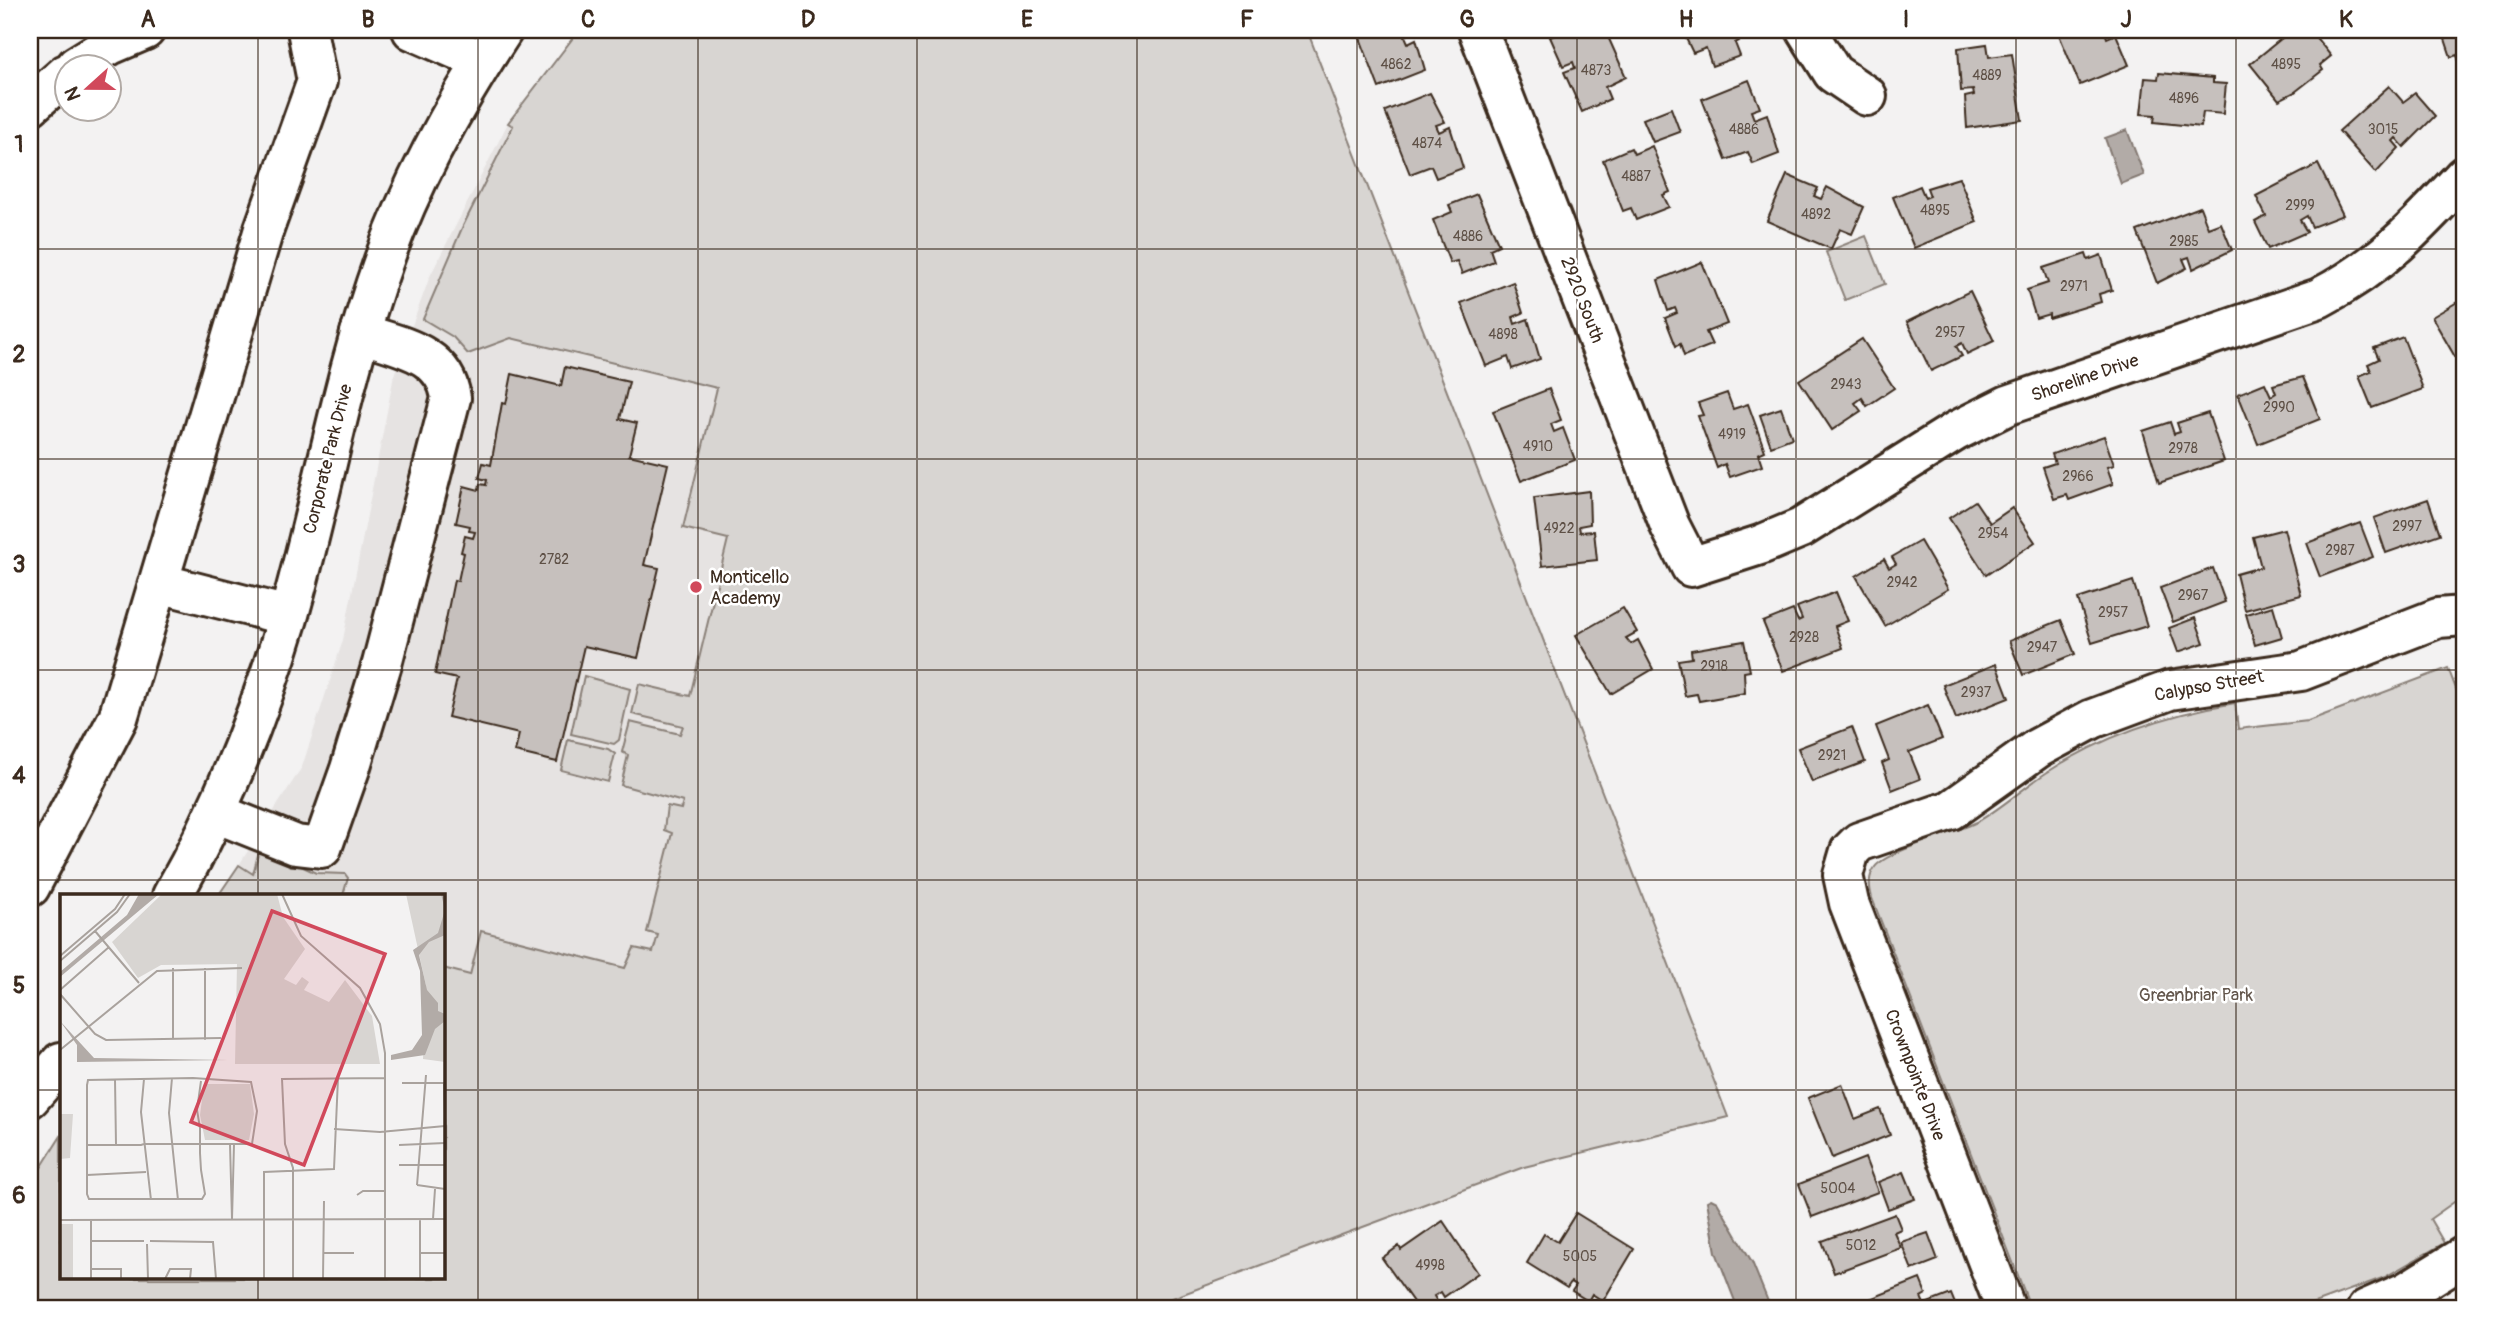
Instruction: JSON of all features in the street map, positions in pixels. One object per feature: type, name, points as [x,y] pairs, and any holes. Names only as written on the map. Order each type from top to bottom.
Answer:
[{"type":"street","points":[[89,52],[145,30]]},
{"type":"street","points":[[30,887],[118,718],[264,229],[317,81],[307,30]]},
{"type":"street","points":[[412,30],[483,61]]},
{"type":"street","name":"Corporate Park Drive","points":[[173,894],[216,813],[254,721],[288,616],[360,333],[384,258],[445,125],[503,30]]},
{"type":"street","name":"2920 South","points":[[1478,30],[1670,526],[1691,567]]},
{"type":"street","points":[[1806,30],[1833,73],[1867,96]]},
{"type":"street","points":[[30,106],[52,84]]},
{"type":"street","name":"Shoreline Drive","points":[[1691,567],[1760,545],[1801,528],[1956,430],[2008,405],[2319,298],[2352,281],[2381,261],[2464,176]]},
{"type":"street","points":[[216,813],[296,845],[322,848],[354,756],[452,398],[446,375],[428,357],[360,333]]},
{"type":"street","points":[[159,583],[288,616]]},
{"type":"street","name":"Calypso Street","points":[[1859,842],[1951,810],[2039,748],[2118,707],[2170,690],[2301,671],[2438,618],[2462,616]]},
{"type":"street","name":"Crownpointe Drive","points":[[1859,842],[1850,851],[1843,876],[1849,903],[2006,1309]]},
{"type":"street","points":[[30,1098],[60,1063]]},
{"type":"street","points":[[2367,1309],[2406,1292],[2464,1256]]},
{"type":"shaded area","name":"Monticello Academy","points":[[508,123],[895,370],[879,915],[539,1046],[444,989],[444,894],[287,894],[239,865],[302,767],[343,640],[394,375],[430,276]]},
{"type":"shaded area","points":[[2127,130],[2144,175],[2121,184],[2105,138]]},
{"type":"shaded area","points":[[1711,1199],[1717,1202],[1752,1262],[1771,1309],[1738,1309],[1716,1252],[1707,1201]]},
{"type":"green space","points":[[579,30],[1307,30],[1728,1117],[1524,1167],[1143,1309],[30,1309],[30,1185],[60,1138],[60,1280],[444,1280],[444,968],[470,975],[481,931],[625,968],[634,948],[653,952],[658,935],[647,932],[672,833],[664,830],[667,806],[681,809],[683,802],[621,785],[628,755],[622,752],[630,722],[680,734],[683,726],[632,714],[639,684],[690,696],[728,539],[683,528],[717,388],[511,338],[468,354],[453,337],[423,319],[462,228],[513,126],[508,123]]},
{"type":"green space","points":[[1866,236],[1885,284],[1845,300],[1826,252]]},
{"type":"green space","name":"Greenbriar Park","points":[[2448,668],[2464,710],[2464,1195],[2430,1219],[2444,1243],[2385,1277],[2298,1309],[2031,1309],[1872,898],[1870,882],[1875,867],[1893,855],[1977,822],[2068,760],[2137,728],[2185,713],[2235,703],[2238,729],[2308,721]]},
{"type":"green space","points":[[584,676],[630,689],[619,740],[614,744],[571,734]]},
{"type":"green space","points":[[568,740],[608,749],[615,754],[608,782],[561,770]]},
{"type":"green space","points":[[260,847],[316,873],[345,874],[348,878],[343,894],[219,894],[239,865],[253,874]]},
{"type":"building","points":[[1357,30],[1417,30],[1405,36],[1408,43],[1416,39],[1425,70],[1379,88]]},
{"type":"building","points":[[1566,30],[1605,30],[1626,77],[1605,87],[1610,99],[1582,112],[1564,72],[1575,68],[1573,62],[1563,66],[1550,37]]},
{"type":"building","points":[[1682,30],[1735,30],[1739,41],[1735,43],[1740,56],[1712,66],[1706,48],[1693,53]]},
{"type":"building","points":[[2057,30],[2111,30],[2105,32],[2107,38],[2116,34],[2129,65],[2080,85]]},
{"type":"building","points":[[2292,30],[2298,36],[2310,30],[2331,56],[2320,65],[2323,70],[2295,92],[2279,100],[2250,64]]},
{"type":"building","points":[[2442,30],[2464,30],[2464,67],[2461,68],[2457,55],[2451,57]]},
{"type":"building","points":[[1987,44],[1989,57],[2012,54],[2022,120],[1967,128],[1965,97],[1974,95],[1973,90],[1961,91],[1958,48]]},
{"type":"building","points":[[2159,73],[2213,78],[2213,83],[2226,84],[2223,114],[2203,112],[2201,127],[2154,122],[2155,115],[2141,114],[2145,78],[2158,79]]},
{"type":"building","points":[[1749,80],[1760,108],[1751,111],[1754,119],[1767,114],[1779,154],[1753,164],[1748,152],[1726,160],[1702,99]]},
{"type":"building","points":[[2389,86],[2403,102],[2415,93],[2435,116],[2404,147],[2396,138],[2393,141],[2399,148],[2376,173],[2339,131]]},
{"type":"building","points":[[1430,93],[1445,122],[1436,125],[1439,132],[1450,127],[1463,168],[1436,178],[1431,166],[1410,174],[1385,111]]},
{"type":"building","points":[[1671,108],[1680,132],[1653,142],[1643,119]]},
{"type":"building","points":[[1652,146],[1670,192],[1663,195],[1669,207],[1636,220],[1631,208],[1623,211],[1603,160],[1631,148],[1634,154]]},
{"type":"building","points":[[2318,164],[2343,215],[2312,227],[2307,216],[2300,220],[2307,232],[2268,249],[2255,222],[2266,216],[2256,196]]},
{"type":"building","points":[[1787,175],[1818,188],[1814,196],[1821,199],[1827,187],[1864,207],[1852,234],[1840,229],[1831,249],[1767,221]]},
{"type":"building","points":[[1959,178],[1977,222],[1914,248],[1893,197],[1920,186],[1925,198],[1930,196],[1927,188]]},
{"type":"building","points":[[1477,194],[1499,245],[1490,249],[1494,261],[1462,274],[1457,261],[1450,263],[1433,220],[1452,212],[1449,205]]},
{"type":"building","points":[[2200,207],[2208,228],[2221,223],[2232,250],[2193,269],[2189,257],[2183,259],[2187,268],[2157,283],[2137,231]]},
{"type":"building","points":[[2086,254],[2088,260],[2101,255],[2112,290],[2099,294],[2101,302],[2049,318],[2049,314],[2036,318],[2027,290],[2048,283],[2043,268]]},
{"type":"building","points":[[1702,262],[1727,324],[1706,332],[1712,345],[1684,356],[1680,344],[1676,346],[1665,318],[1677,313],[1675,308],[1668,311],[1658,280]]},
{"type":"building","points":[[1513,282],[1523,313],[1513,317],[1515,324],[1528,319],[1540,359],[1512,369],[1508,357],[1486,366],[1461,303]]},
{"type":"building","points":[[1970,291],[1994,341],[1967,354],[1962,343],[1956,346],[1962,356],[1931,371],[1907,322]]},
{"type":"building","points":[[2459,301],[2464,309],[2464,358],[2458,362],[2432,317]]},
{"type":"building","points":[[2403,337],[2423,389],[2372,408],[2359,376],[2371,371],[2368,364],[2379,359],[2374,348]]},
{"type":"building","points":[[1862,339],[1894,388],[1867,406],[1862,398],[1855,403],[1861,411],[1832,430],[1799,380]]},
{"type":"building","name":"Monticello Academy","points":[[565,367],[629,382],[620,419],[637,423],[629,455],[668,464],[644,565],[659,568],[638,658],[584,646],[557,762],[515,752],[519,734],[448,717],[457,679],[435,674],[454,580],[458,581],[465,536],[473,538],[475,532],[469,531],[470,526],[456,523],[464,486],[479,490],[480,484],[486,485],[487,480],[479,478],[483,463],[491,465],[502,403],[506,404],[512,374],[561,386]]},
{"type":"building","points":[[2303,377],[2320,419],[2258,444],[2238,394],[2265,383],[2271,396],[2276,393],[2273,385]]},
{"type":"building","points":[[1549,389],[1561,420],[1551,424],[1554,432],[1563,428],[1575,460],[1521,481],[1493,411]]},
{"type":"building","points":[[1727,393],[1733,409],[1748,404],[1765,451],[1758,454],[1762,466],[1730,477],[1725,464],[1717,468],[1698,416],[1703,415],[1698,403]]},
{"type":"building","points":[[1781,408],[1792,438],[1771,446],[1760,415]]},
{"type":"building","points":[[2208,413],[2224,461],[2159,483],[2143,431],[2170,422],[2174,434],[2180,432],[2177,423]]},
{"type":"building","points":[[2104,436],[2114,465],[2107,467],[2113,484],[2069,500],[2067,495],[2054,499],[2043,467],[2055,463],[2052,454]]},
{"type":"building","points":[[1589,491],[1590,524],[1579,526],[1580,532],[1594,531],[1597,560],[1542,566],[1534,498]]},
{"type":"building","points":[[2428,499],[2440,534],[2386,553],[2374,518]]},
{"type":"building","points":[[1975,501],[1990,523],[2012,508],[2035,542],[1986,575],[1949,518]]},
{"type":"building","points":[[2360,523],[2373,557],[2320,577],[2307,543]]},
{"type":"building","points":[[2284,529],[2301,595],[2245,610],[2236,574],[2261,567],[2253,537]]},
{"type":"building","points":[[1920,541],[1948,589],[1885,626],[1856,576],[1884,559],[1889,568],[1896,564],[1892,557]]},
{"type":"building","points":[[2213,568],[2225,602],[2173,622],[2160,588]]},
{"type":"building","points":[[2133,581],[2147,626],[2092,643],[2078,599]]},
{"type":"building","points":[[1836,592],[1848,621],[1835,626],[1843,648],[1783,671],[1763,622],[1793,610],[1798,621],[1802,619],[1797,607]]},
{"type":"building","points":[[2273,606],[2282,637],[2255,645],[2246,614]]},
{"type":"building","points":[[1623,608],[1637,632],[1626,638],[1631,644],[1638,640],[1653,669],[1611,694],[1576,635]]},
{"type":"building","points":[[2195,618],[2204,643],[2178,652],[2169,628]]},
{"type":"building","points":[[2061,620],[2075,654],[2023,675],[2009,641]]},
{"type":"building","points":[[1744,641],[1750,671],[1744,672],[1745,693],[1699,701],[1697,694],[1685,696],[1678,660],[1692,658],[1691,650]]},
{"type":"building","points":[[1996,664],[2009,698],[1956,719],[1943,685]]},
{"type":"building","points":[[1928,705],[1942,739],[1909,752],[1920,779],[1892,790],[1882,763],[1889,760],[1876,726]]},
{"type":"building","points":[[1852,727],[1865,762],[1812,782],[1798,748]]},
{"type":"building","points":[[1842,1084],[1855,1119],[1880,1109],[1890,1135],[1832,1158],[1808,1098]]},
{"type":"building","points":[[1865,1158],[1878,1192],[1812,1217],[1799,1184]]},
{"type":"building","points":[[1904,1172],[1915,1199],[1888,1209],[1878,1182]]},
{"type":"building","points":[[1576,1213],[1634,1249],[1603,1301],[1592,1294],[1588,1301],[1572,1291],[1576,1285],[1571,1282],[1567,1288],[1527,1263],[1544,1234],[1558,1242]]},
{"type":"building","points":[[1895,1214],[1901,1229],[1894,1232],[1901,1248],[1834,1273],[1822,1241]]},
{"type":"building","points":[[1443,1221],[1478,1273],[1444,1297],[1441,1292],[1434,1296],[1438,1303],[1429,1309],[1418,1309],[1382,1258],[1399,1246],[1401,1250]]},
{"type":"building","points":[[1928,1233],[1938,1260],[1912,1270],[1901,1242]]},
{"type":"building","points":[[1920,1279],[1926,1294],[1921,1297],[1926,1309],[1853,1309],[1852,1306]]},
{"type":"building","points":[[1951,1294],[1957,1309],[1927,1309],[1925,1304]]},
{"type":"place","name":"Monticello Academy","points":[[696,587]]}]
